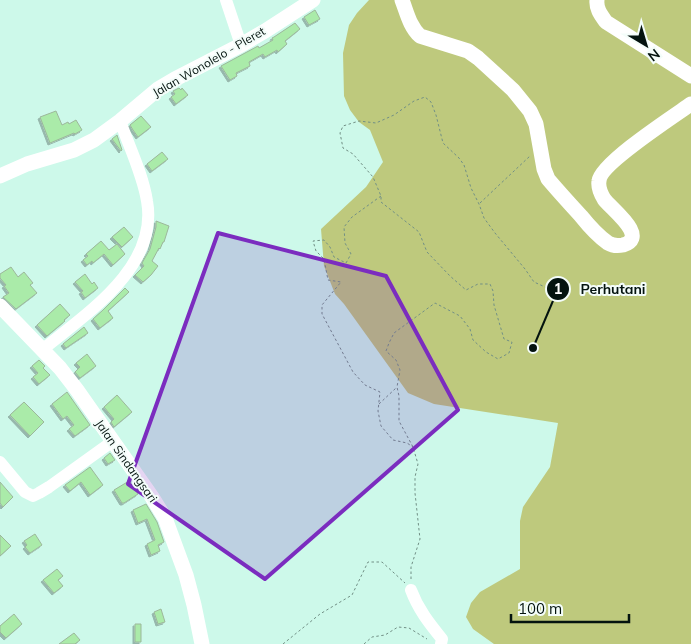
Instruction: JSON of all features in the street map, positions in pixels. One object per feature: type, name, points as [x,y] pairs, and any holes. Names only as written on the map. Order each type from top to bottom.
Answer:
[{"type":"main road","name":"Jalan Wonolelo - Pleret","points":[[0,176],[27,164],[74,150],[94,140],[163,86],[241,45],[313,0]]},
{"type":"main road","points":[[402,0],[414,31],[420,36],[468,51],[513,90],[530,111],[536,124],[544,169],[548,179],[594,231],[608,243],[621,246],[631,239],[632,231],[604,200],[598,180],[604,170],[615,159],[691,104]]},
{"type":"main road","points":[[597,0],[601,16],[606,22],[691,76]]},
{"type":"main road","name":"Jalan Sindangsari","points":[[0,306],[60,368],[113,441],[165,518],[186,575],[202,644]]},
{"type":"street","points":[[226,0],[241,45]]},
{"type":"street","points":[[42,350],[117,286],[127,274],[144,242],[148,202],[145,188],[120,121]]},
{"type":"street","points":[[0,462],[25,492],[33,496],[113,441]]},
{"type":"street","points":[[411,590],[426,620],[442,639],[435,642]]},
{"type":"path","points":[[411,590],[411,567],[420,539],[415,493],[415,477],[418,464],[413,447],[399,421],[397,387],[400,370],[396,360],[386,351],[389,343],[394,333],[435,303],[460,316],[470,329],[473,340],[486,352],[498,359],[509,353],[512,342],[504,339],[490,284],[478,284],[466,290],[427,252],[419,232],[381,202],[381,196],[374,177],[353,154],[343,148],[340,133],[343,126],[358,121],[376,123],[394,115],[414,101],[425,97],[431,102],[443,143],[464,165],[471,188],[484,218],[534,282],[545,287],[559,298]]},
{"type":"path","points":[[479,204],[540,147]]},
{"type":"path","points":[[381,196],[352,217],[344,227],[345,243],[351,254],[346,263],[334,257],[330,247],[324,240],[313,241],[316,251],[324,259],[328,280],[340,282],[322,304],[322,314],[353,372],[365,385],[380,392],[378,411],[380,426],[393,440],[407,443],[413,447]]},
{"type":"path","points":[[379,404],[397,387]]},
{"type":"path","points":[[283,644],[320,614],[352,595],[368,562],[382,562],[411,590]]},
{"type":"path","points":[[364,644],[372,637],[385,635],[398,627],[409,628],[435,642]]},
{"type":"highlighted area","points":[[218,233],[386,276],[458,410],[265,579],[128,484]]},
{"type":"green space","points":[[369,0],[691,0],[691,644],[494,644],[473,629],[466,617],[471,603],[480,592],[520,569],[520,521],[523,507],[550,467],[558,423],[434,404],[408,393],[335,294],[324,266],[321,229],[366,187],[383,162],[370,130],[359,122],[350,110],[344,96],[343,53],[349,25]]},
{"type":"building","points":[[315,10],[320,19],[309,25],[304,17]]},
{"type":"building","points":[[295,23],[300,29],[285,41],[287,44],[278,52],[277,50],[265,57],[263,54],[249,62],[250,66],[236,73],[237,76],[230,80],[221,66],[273,40],[272,38]]},
{"type":"building","points":[[179,88],[181,90],[182,88],[188,95],[176,104],[171,97],[175,94],[173,91]]},
{"type":"building","points":[[56,111],[62,125],[76,120],[82,130],[50,143],[40,117]]},
{"type":"building","points":[[141,116],[151,127],[138,137],[130,125]]},
{"type":"building","points":[[117,135],[122,150],[121,151],[112,139]]},
{"type":"building","points":[[162,152],[168,159],[152,171],[147,164]]},
{"type":"building","points":[[156,221],[169,226],[164,242],[152,261],[158,266],[143,282],[135,275],[144,266],[142,263],[150,249]]},
{"type":"building","points":[[124,227],[133,237],[122,247],[112,237]]},
{"type":"building","points":[[101,241],[109,250],[117,244],[125,254],[113,265],[104,254],[93,263],[92,261],[87,265],[83,260],[88,256],[86,254]]},
{"type":"building","points":[[11,267],[18,277],[24,272],[33,283],[30,285],[37,293],[16,309],[3,297],[9,293],[4,286],[6,285],[0,278],[0,274]]},
{"type":"building","points":[[85,274],[92,284],[94,282],[98,288],[85,298],[81,292],[83,291],[75,282]]},
{"type":"building","points":[[125,288],[129,292],[108,311],[113,318],[100,328],[93,319]]},
{"type":"building","points":[[60,304],[70,315],[47,336],[37,325]]},
{"type":"building","points":[[84,327],[88,333],[66,348],[63,344]]},
{"type":"building","points":[[87,354],[96,366],[80,378],[75,372],[80,367],[76,363]]},
{"type":"building","points":[[39,360],[45,366],[43,368],[50,375],[39,384],[33,377],[38,373],[32,366]]},
{"type":"building","points":[[67,392],[90,425],[75,436],[69,429],[74,425],[67,416],[63,419],[52,404]]},
{"type":"building","points":[[117,395],[132,412],[114,427],[111,422],[114,419],[104,407]]},
{"type":"building","points":[[24,402],[44,422],[30,436],[10,415]]},
{"type":"building","points":[[110,453],[115,460],[108,464],[104,458]]},
{"type":"building","points":[[90,467],[103,485],[90,495],[81,482],[70,491],[65,485]]},
{"type":"building","points":[[129,481],[138,494],[122,503],[114,490]]},
{"type":"building","points":[[0,482],[13,497],[3,507],[0,503]]},
{"type":"building","points":[[146,504],[157,522],[164,542],[158,545],[160,551],[151,555],[147,544],[155,540],[147,519],[138,523],[133,510]]},
{"type":"building","points":[[35,534],[42,545],[30,553],[25,547],[27,545],[24,541]]},
{"type":"building","points":[[0,535],[11,546],[0,556]]},
{"type":"building","points":[[57,569],[63,576],[58,580],[63,586],[54,593],[43,580]]},
{"type":"building","points":[[161,609],[165,622],[158,624],[154,612]]},
{"type":"building","points":[[14,614],[22,624],[6,638],[0,632],[0,626]]},
{"type":"building","points":[[135,624],[141,624],[141,642],[135,642]]},
{"type":"building","points":[[74,633],[80,640],[75,644],[59,644]]},
{"type":"place","name":"Perhutani","points":[[533,348]]}]
